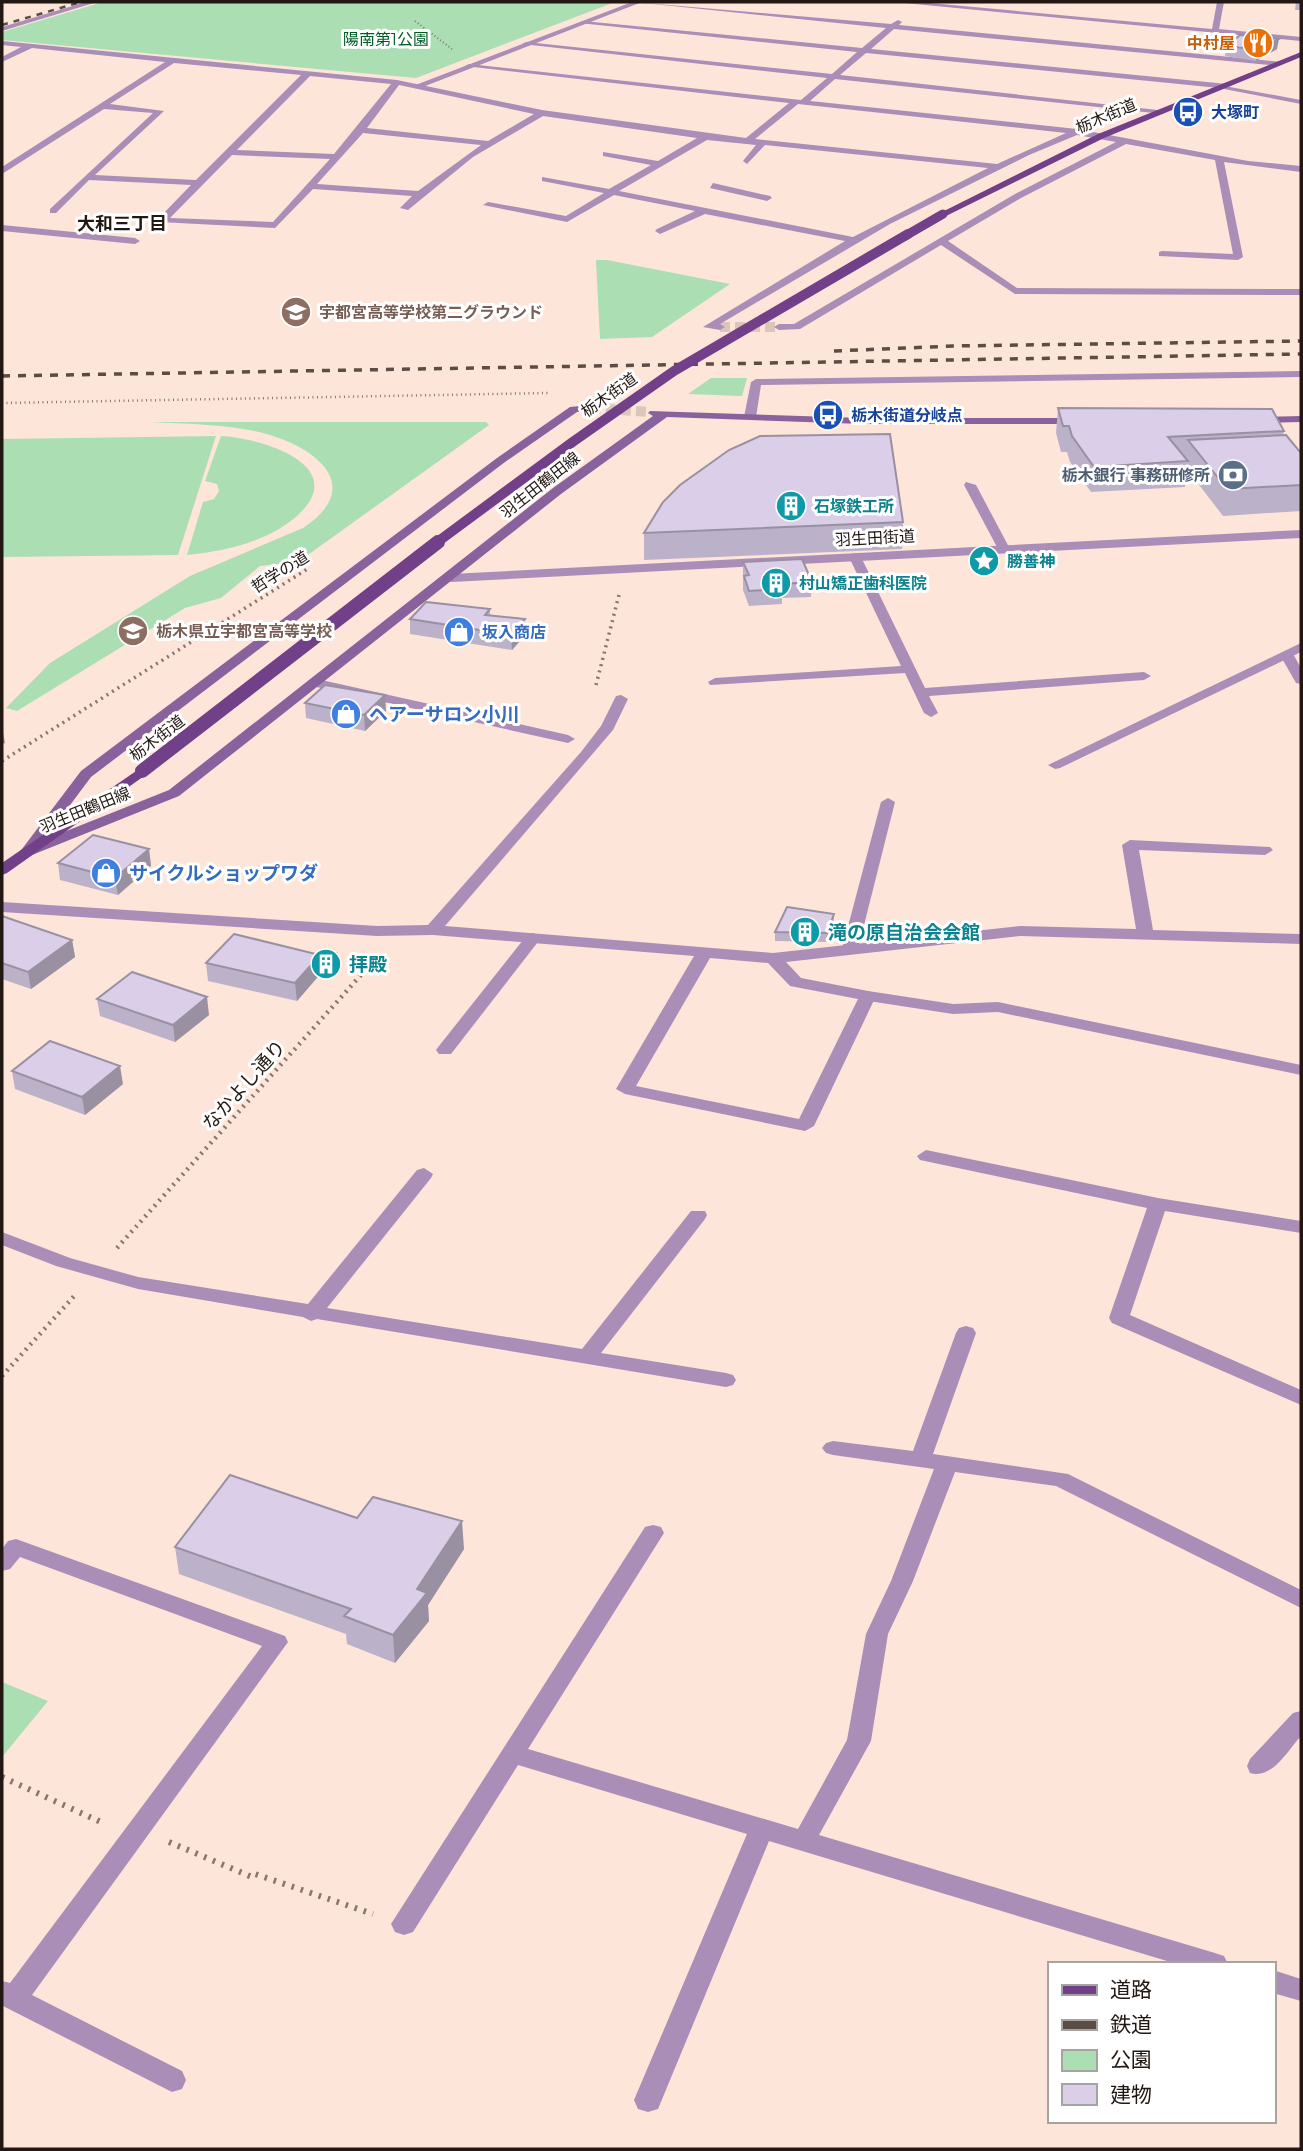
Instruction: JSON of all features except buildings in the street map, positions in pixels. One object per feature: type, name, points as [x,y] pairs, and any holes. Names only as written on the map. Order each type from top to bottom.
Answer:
[{"type":"main road","name":"栃木街道","points":[[2,870],[142,771],[514,486],[639,395],[738,332],[943,214],[1101,136],[1301,54]]},
{"type":"main road","name":"羽生田鶴田線","points":[[27,852],[86,774],[501,460],[574,409],[591,408]]},
{"type":"main road","name":"羽生田鶴田線","points":[[27,852],[174,793],[658,413],[750,417],[1088,421]]},
{"type":"main road","points":[[1248,420],[1301,419]]},
{"type":"street","points":[[2,29],[93,2]]},
{"type":"street","points":[[417,86],[638,2],[1279,64]]},
{"type":"street","points":[[898,2],[1070,13],[1301,39]]},
{"type":"street","points":[[1215,30],[1221,2]]},
{"type":"street","points":[[911,11],[921,3]]},
{"type":"street","points":[[748,140],[834,75],[902,18]]},
{"type":"street","points":[[583,23],[1225,87],[1301,102]]},
{"type":"street","points":[[2,43],[397,82],[541,113],[706,136],[996,166]]},
{"type":"street","points":[[526,44],[1163,111]]},
{"type":"street","points":[[2,60],[30,46]]},
{"type":"street","points":[[2,171],[173,60]]},
{"type":"street","points":[[469,66],[1077,132],[1219,159],[1301,169]]},
{"type":"street","points":[[309,72],[162,220],[275,225],[361,130],[397,82]]},
{"type":"street","points":[[53,211],[160,111],[102,106]]},
{"type":"street","points":[[405,208],[486,143],[541,113]]},
{"type":"street","points":[[361,130],[486,143]]},
{"type":"street","points":[[720,327],[708,327],[853,240],[996,166],[1077,132]]},
{"type":"street","points":[[488,205],[567,219],[706,136]]},
{"type":"street","points":[[779,327],[796,327],[1018,195],[1125,141]]},
{"type":"street","points":[[747,161],[763,142]]},
{"type":"street","points":[[228,152],[336,157]]},
{"type":"street","points":[[606,154],[659,164]]},
{"type":"street","points":[[1161,254],[1238,257],[1219,159]]},
{"type":"street","points":[[87,177],[197,183]]},
{"type":"street","points":[[545,179],[853,240]]},
{"type":"street","points":[[309,186],[420,194]]},
{"type":"street","points":[[713,186],[767,198]]},
{"type":"street","points":[[732,199],[744,192]]},
{"type":"street","points":[[660,231],[720,205]]},
{"type":"street","points":[[2,228],[135,242]]},
{"type":"street","points":[[941,241],[1015,291],[1301,292]]},
{"type":"street","points":[[750,417],[756,382],[1301,374]]},
{"type":"street","points":[[970,485],[1004,549]]},
{"type":"street","name":"羽生田街道","points":[[451,578],[1301,534]]},
{"type":"street","points":[[855,557],[931,713]]},
{"type":"street","points":[[1055,765],[1301,647]]},
{"type":"street","points":[[1287,654],[1301,680]]},
{"type":"street","points":[[715,682],[910,669]]},
{"type":"street","points":[[921,692],[1144,676]]},
{"type":"street","points":[[317,683],[568,739]]},
{"type":"street","points":[[433,930],[586,755],[608,727],[621,699]]},
{"type":"street","points":[[850,949],[888,802]]},
{"type":"street","points":[[1145,933],[1130,845],[1265,850]]},
{"type":"street","points":[[2,907],[377,931],[433,930],[773,958],[1020,931],[1301,939]]},
{"type":"street","points":[[445,1050],[533,938]]},
{"type":"street","points":[[705,952],[625,1089],[805,1126],[868,996]]},
{"type":"street","points":[[773,958],[796,982],[953,1009],[998,1007],[1301,1070]]},
{"type":"street","points":[[926,1156],[1158,1204],[1301,1227]]},
{"type":"street","points":[[311,1314],[424,1174]]},
{"type":"street","points":[[1158,1204],[1119,1318],[1301,1398]]},
{"type":"street","points":[[586,1358],[698,1214]]},
{"type":"street","points":[[2,1238],[63,1262],[138,1283],[311,1314],[726,1380]]},
{"type":"street","points":[[920,1460],[967,1333]]},
{"type":"street","points":[[833,1448],[1060,1479],[1301,1600]]},
{"type":"street","points":[[804,1840],[859,1741],[877,1634],[902,1581],[947,1464]]},
{"type":"street","points":[[404,1924],[653,1533]]},
{"type":"street","points":[[2,1563],[16,1546],[277,1642],[136,1833],[8,1996],[172,2080]]},
{"type":"street","points":[[1259,1766],[1301,1720]]},
{"type":"street","points":[[511,1753],[1208,1962]]},
{"type":"street","points":[[648,2100],[762,1828]]},
{"type":"street","points":[[1275,1982],[1301,1990]]},
{"type":"path","points":[[415,21],[428,34],[437,35],[469,66]]},
{"type":"path","points":[[2,403],[550,393]]},
{"type":"path","name":"哲学の道","points":[[2,761],[320,561]]},
{"type":"path","name":"なかよし通り","points":[[112,1254],[402,929]]},
{"type":"path","points":[[2,1376],[86,1283]]},
{"type":"path","points":[[2,1777],[136,1833],[252,1877],[256,1874],[404,1924]]},
{"type":"green space","name":"陽南第1公園","points":[[103,2],[615,2],[416,78],[2,40],[2,32]]},
{"type":"green space","points":[[596,260],[730,284],[652,337],[600,339]]},
{"type":"green space","points":[[711,378],[747,378],[742,396],[688,394]]},
{"type":"green space","points":[[151,422],[486,422],[489,425],[298,562],[260,566],[221,598],[185,608],[17,711],[6,708],[50,663],[190,576],[303,528],[322,512],[331,496],[332,481],[325,468],[313,456],[279,438],[232,427]]},
{"type":"green space","points":[[216,436],[178,555],[2,557],[2,439]]},
{"type":"green space","points":[[221,436],[254,441],[291,456],[305,466],[313,479],[313,494],[302,511],[263,537],[217,551],[187,555],[203,502],[214,499],[219,491],[217,484],[205,481]]},
{"type":"green space","points":[[2,1682],[48,1701],[2,1757]]},
{"type":"tunnel","points":[[720,327],[779,327]]},
{"type":"tunnel","points":[[591,408],[651,412]]},
{"type":"railway","points":[[2,25],[81,2]]},
{"type":"railway","points":[[834,351],[953,346],[1301,341]]},
{"type":"railway","points":[[2,376],[1301,354]]},
{"type":"place","name":"中村屋","points":[[1258,43]]},
{"type":"place","name":"大塚町","points":[[1188,112]]},
{"type":"place","name":"宇都宮高等学校第二グラウンド","points":[[296,312]]},
{"type":"place","name":"栃木街道分岐点","points":[[828,415]]},
{"type":"place","name":"栃木銀行 事務研修所","points":[[1233,475]]},
{"type":"place","name":"石塚鉄工所","points":[[791,506]]},
{"type":"place","name":"勝善神","points":[[984,561]]},
{"type":"place","name":"村山矯正歯科医院","points":[[776,583]]},
{"type":"place","name":"栃木県立宇都宮高等学校","points":[[133,631]]},
{"type":"place","name":"坂入商店","points":[[459,632]]},
{"type":"place","name":"ヘアーサロン小川","points":[[346,714]]},
{"type":"place","name":"サイクルショップワダ","points":[[106,873]]},
{"type":"place","name":"滝の原自治会会館","points":[[805,932]]},
{"type":"place","name":"拝殿","points":[[326,964]]},
{"type":"district","name":"大和三丁目","points":[[122,224]]}]
